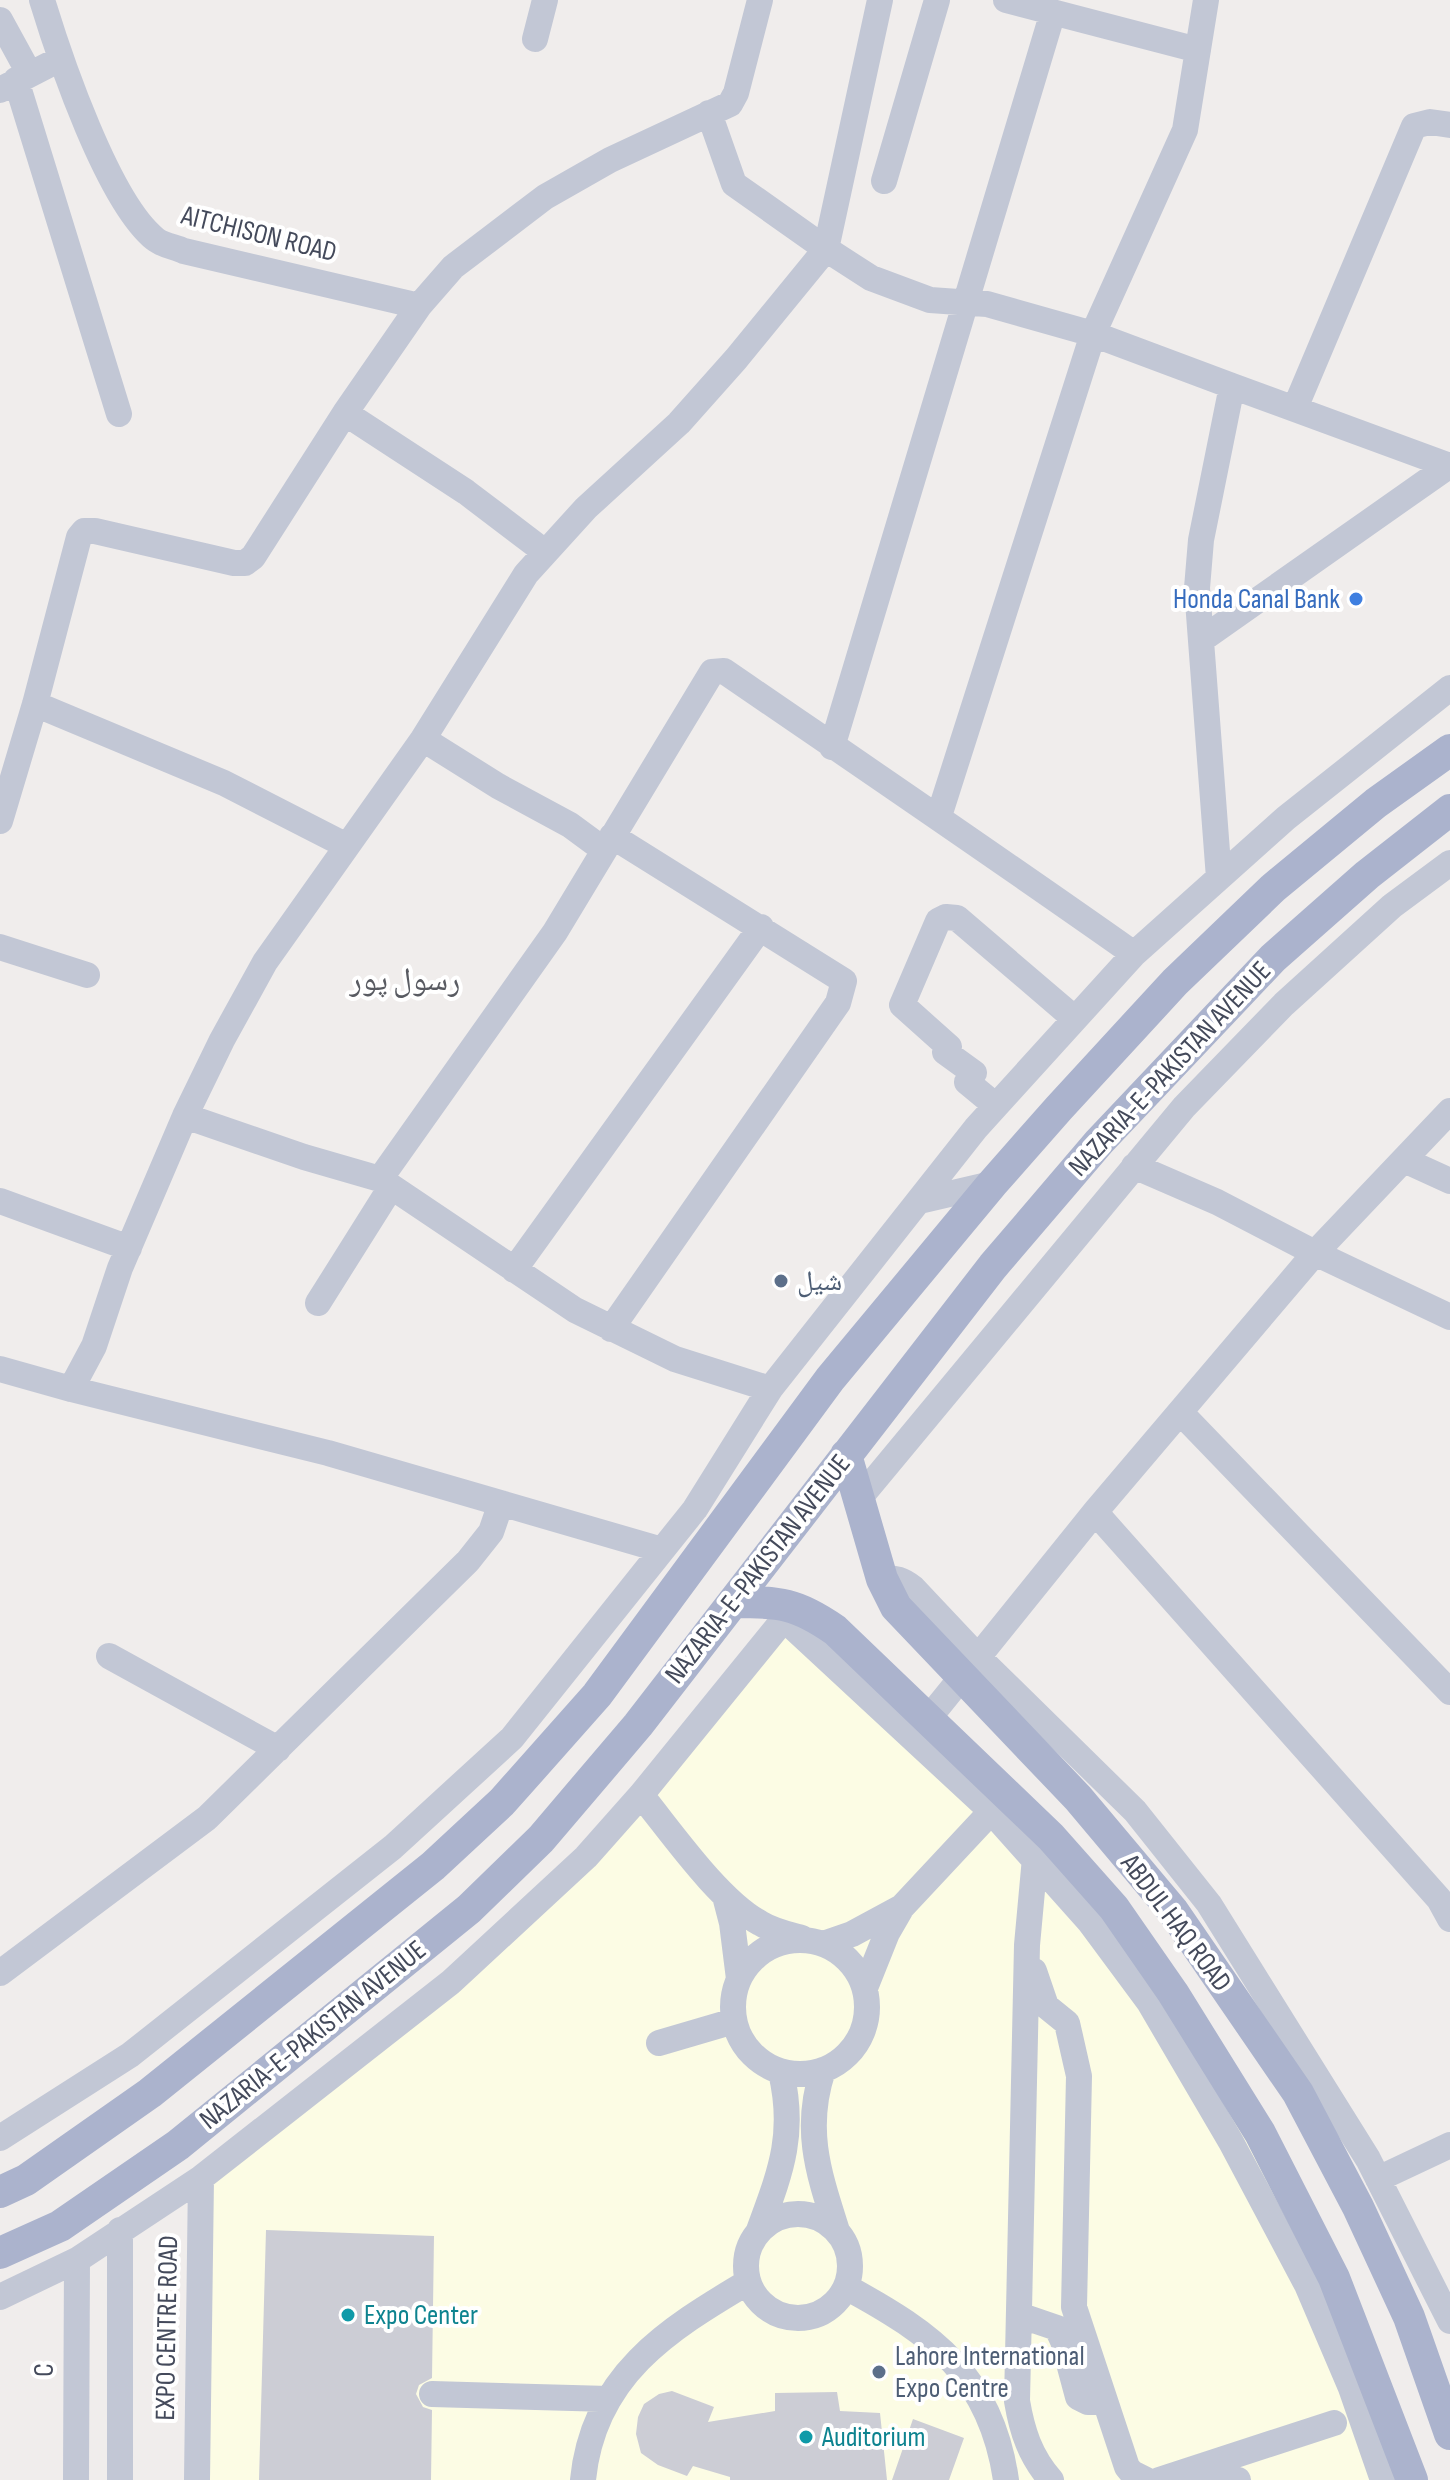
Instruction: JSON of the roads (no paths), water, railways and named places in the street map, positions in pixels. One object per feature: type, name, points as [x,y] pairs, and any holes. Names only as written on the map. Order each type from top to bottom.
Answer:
[{"type":"main road","name":"NAZARIA-E-PAKISTAN AVENUE","points":[[0,2192],[26,2180],[150,2093],[433,1866],[502,1802],[597,1695],[726,1490],[830,1379],[992,1184],[1175,982],[1273,888],[1376,803],[1450,750]]},
{"type":"main road","name":"NAZARIA-E-PAKISTAN AVENUE","points":[[0,2253],[60,2226],[178,2145],[469,1909],[541,1839],[638,1725],[993,1266],[1099,1142],[1273,958],[1367,875],[1450,810]]},
{"type":"main road","name":"ABDUL HAQ ROAD","points":[[846,1455],[882,1579],[896,1607],[971,1666],[1173,1911],[1298,2093],[1358,2207],[1409,2317],[1450,2434]]},
{"type":"main road","name":"ABDUL HAQ ROAD","points":[[734,1602],[813,1615],[835,1630],[928,1719],[999,1802],[1043,1847],[1122,1920],[1173,1993],[1260,2133],[1334,2278],[1412,2480]]},
{"type":"street","name":"AITCHISON ROAD","points":[[42,0],[60,59],[101,154],[127,206],[156,240],[184,251],[419,306]]},
{"type":"street","points":[[535,39],[545,0]]},
{"type":"street","points":[[0,821],[79,537],[84,531],[245,563],[253,557],[345,413],[419,306],[453,267],[545,197],[610,160],[730,104],[736,93],[760,0]]},
{"type":"street","points":[[71,1389],[94,1346],[129,1248],[185,1116],[265,962],[423,739],[526,574],[586,508],[679,423],[826,249],[880,0]]},
{"type":"street","points":[[884,181],[937,0]]},
{"type":"street","points":[[1006,0],[1198,50]]},
{"type":"street","points":[[939,816],[1093,334],[1185,130],[1206,0]]},
{"type":"street","points":[[832,747],[1053,12]]},
{"type":"street","points":[[0,20],[15,81],[119,414]]},
{"type":"street","points":[[15,81],[60,59]]},
{"type":"street","points":[[709,113],[734,184],[871,278],[930,300],[987,304],[1093,334],[1450,466]]},
{"type":"street","points":[[1295,408],[1414,126],[1430,122],[1450,125]]},
{"type":"street","points":[[1219,878],[1197,588],[1201,540],[1232,386]]},
{"type":"street","points":[[345,413],[466,492],[545,552]]},
{"type":"street","points":[[1201,640],[1450,466]]},
{"type":"street","points":[[318,1303],[386,1183],[470,1048],[555,932],[712,672],[724,671],[832,747],[939,816],[1134,954]]},
{"type":"street","points":[[0,2138],[130,2055],[393,1847],[512,1738],[662,1550],[726,1490],[770,1389],[996,1106],[1134,954],[1286,818],[1450,688]]},
{"type":"street","points":[[35,704],[224,783],[347,846]]},
{"type":"street","points":[[423,739],[498,786],[761,927],[844,981],[838,1003],[611,1329]]},
{"type":"street","points":[[858,1500],[1184,1107],[1284,1004],[1392,906],[1450,863]]},
{"type":"street","points":[[1367,875],[1392,906]]},
{"type":"street","points":[[996,1106],[967,1082],[974,1073],[945,1052],[949,1047],[902,1005],[938,921],[942,917],[957,918],[1075,1019]]},
{"type":"street","points":[[514,1270],[761,927]]},
{"type":"street","points":[[0,947],[87,975]]},
{"type":"street","points":[[928,1719],[1095,1512],[1315,1253],[1450,1111]]},
{"type":"street","points":[[185,1116],[386,1183],[575,1310],[675,1359],[770,1389]]},
{"type":"street","points":[[1404,1160],[1450,1181]]},
{"type":"street","points":[[1134,1166],[1217,1202],[1450,1317]]},
{"type":"street","points":[[919,1201],[992,1184]]},
{"type":"street","points":[[0,1201],[129,1248]]},
{"type":"street","points":[[0,1369],[328,1453],[662,1550]]},
{"type":"street","points":[[1180,1412],[1450,1692]]},
{"type":"street","points":[[0,1973],[207,1818],[468,1561],[491,1532],[501,1503]]},
{"type":"street","points":[[1095,1512],[1446,1904]]},
{"type":"street","points":[[0,2297],[77,2260],[201,2178],[451,1982],[586,1857],[641,1795],[787,1612],[999,1802],[902,1907],[887,1933],[865,1988]]},
{"type":"street","points":[[109,1656],[278,1749]]},
{"type":"street","points":[[971,1666],[1135,1811],[1209,1904],[1378,2179],[1450,2321]]},
{"type":"street","points":[[641,1795],[725,1896],[760,1923],[814,1941],[854,1966],[865,1988],[867,2014],[860,2038],[844,2058],[809,2074],[781,2072],[767,2066],[746,2047],[734,2021],[733,2007],[739,1979],[732,1923],[725,1896]]},
{"type":"street","points":[[1006,2480],[1009,2431],[1017,2401],[1027,1957],[1043,1847]]},
{"type":"street","points":[[1043,1847],[1089,1921],[1149,2002],[1231,2142],[1307,2285],[1351,2388],[1383,2480]]},
{"type":"street","points":[[739,1979],[756,1956],[779,1942],[814,1941],[878,1922],[902,1907]]},
{"type":"street","points":[[1027,1957],[1039,1979],[1046,2006],[1067,2023],[1079,2076],[1074,2307],[1127,2467],[1146,2480]]},
{"type":"street","points":[[659,2043],[734,2021]]},
{"type":"street","points":[[781,2072],[788,2110],[788,2133],[777,2181],[747,2256],[748,2282],[763,2306],[788,2318],[802,2318],[828,2309],[846,2287],[850,2258],[837,2231],[816,2160],[813,2132],[815,2094],[823,2070]]},
{"type":"street","points":[[1378,2179],[1450,2145]]},
{"type":"street","name":"EXPO CENTRE ROAD","points":[[197,2480],[201,2178]]},
{"type":"street","points":[[758,2233],[769,2223],[797,2214],[812,2216],[837,2231]]},
{"type":"street","points":[[120,2230],[120,2480]]},
{"type":"street","name":"C","points":[[76,2480],[77,2260]]},
{"type":"street","points":[[583,2480],[594,2431],[609,2399],[631,2367],[658,2340],[686,2319],[748,2282]]},
{"type":"street","points":[[846,2287],[921,2332],[950,2357],[1009,2431],[1028,2447],[1051,2480]]},
{"type":"street","points":[[1019,2315],[1057,2328],[1078,2397],[1088,2402],[1105,2402]]},
{"type":"street","points":[[432,2394],[609,2399]]},
{"type":"street","points":[[1159,2480],[1334,2423]]},
{"type":"street","points":[[1191,2470],[1238,2480]]},
{"type":"place","name":"Honda Canal Bank","points":[[1356,599]]},
{"type":"place","name":"شیل","points":[[781,1281]]},
{"type":"place","name":"Expo Center","points":[[348,2315]]},
{"type":"place","name":"Lahore International Expo Centre","points":[[879,2372]]},
{"type":"place","name":"Auditorium","points":[[806,2437]]},
{"type":"district","name":"رسول پور","points":[[405,980]]}]
